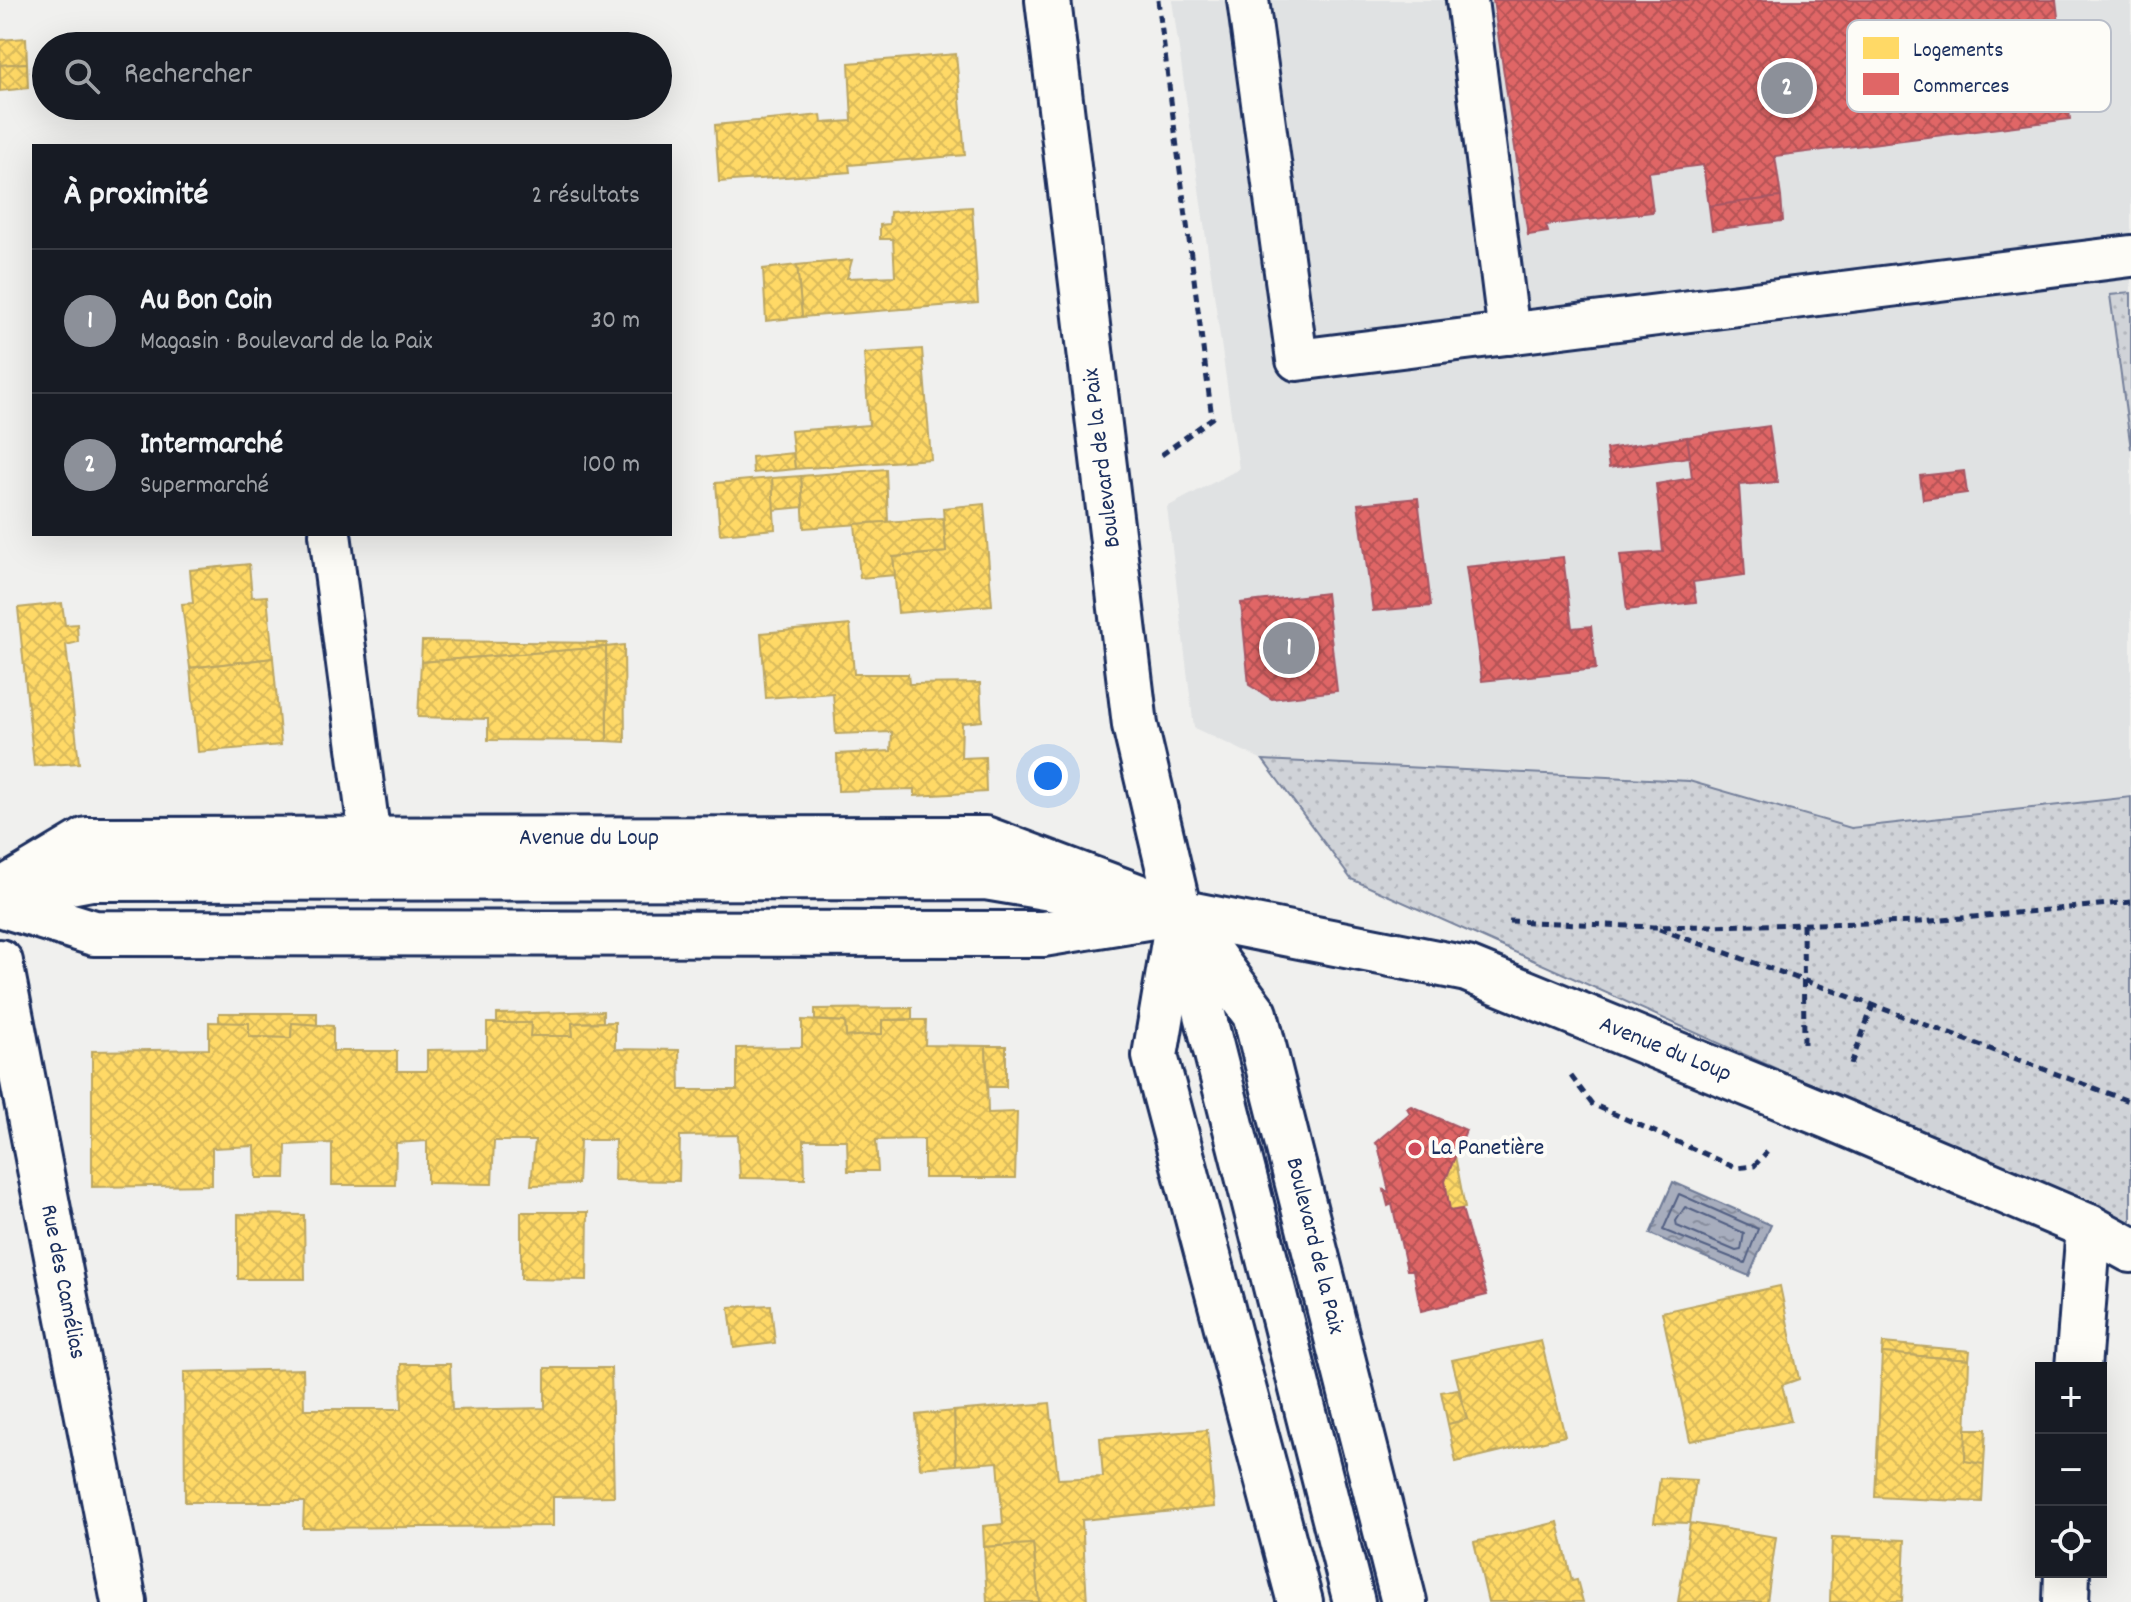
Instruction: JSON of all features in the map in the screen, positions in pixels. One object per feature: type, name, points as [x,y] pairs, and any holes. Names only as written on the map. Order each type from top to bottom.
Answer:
[{"type":"street","name":"Boulevard de la Paix","points":[[1048,0],[1135,725],[1179,912],[1155,1056],[1300,1602]]},
{"type":"street","name":"Avenue du Loup","points":[[0,895],[87,840],[985,839],[1179,912],[1467,969],[2089,1227],[2131,1250]]},
{"type":"street","name":"Avenue du Loup","points":[[0,904],[94,933],[1043,934],[1179,912]]},
{"type":"street","name":"Boulevard de la Paix","points":[[1179,912],[1255,1014],[1404,1602]]},
{"type":"street","name":"Rue des Camélias","points":[[0,962],[124,1602]]},
{"type":"street","points":[[2078,1362],[2089,1227]]},
{"type":"street","points":[[2066,1602],[2067,1578]]},
{"type":"lane","points":[[1248,0],[1297,360],[2131,256]]},
{"type":"lane","points":[[1467,0],[1509,334]]},
{"type":"lane","points":[[330,536],[370,839]]},
{"type":"lane","points":[[0,895],[91,880],[985,879],[1179,912],[1354,1602]]},
{"type":"path","points":[[1108,495],[1212,418],[1158,0]]},
{"type":"path","points":[[1496,920],[1653,927],[1921,922],[2131,902]]},
{"type":"path","points":[[1653,927],[2131,1102]]},
{"type":"shaded area","points":[[1172,0],[2131,0],[2131,293],[2110,296],[2131,449],[2131,797],[1851,828],[1689,781],[1263,760],[1194,728],[1167,507],[1239,469]]},
{"type":"shaded area","points":[[2131,293],[2131,449],[2110,295]]},
{"type":"shaded area","points":[[1263,760],[1689,781],[1851,828],[2131,797],[2131,1227],[1351,879]]},
{"type":"water","points":[[1673,1182],[1771,1225],[1749,1276],[1650,1234]]},
{"type":"building: Logements","points":[[26,38],[27,63],[0,65],[0,40]]},
{"type":"building: Logements","points":[[956,54],[965,155],[849,165],[850,172],[719,182],[715,125],[821,115],[822,123],[852,121],[849,63]]},
{"type":"building: Logements","points":[[27,63],[28,88],[0,91],[0,65]]},
{"type":"building: Logements","points":[[972,207],[978,303],[802,317],[797,265],[852,260],[847,278],[895,276],[893,239],[880,239],[880,225],[889,224],[890,212]]},
{"type":"building: Logements","points":[[797,265],[802,317],[766,321],[763,269]]},
{"type":"building: Logements","points":[[922,349],[931,459],[795,469],[791,431],[869,425],[864,353]]},
{"type":"building: Logements","points":[[793,453],[795,469],[753,473],[752,457]]},
{"type":"building: Logements","points":[[886,469],[888,522],[804,528],[801,476]]},
{"type":"building: Logements","points":[[801,476],[803,507],[773,510],[772,478]]},
{"type":"building: Logements","points":[[772,478],[775,529],[720,534],[716,483]]},
{"type":"building: Logements","points":[[984,504],[992,605],[898,613],[893,557],[946,552],[943,508]]},
{"type":"building: Logements","points":[[943,518],[946,552],[893,557],[895,575],[860,578],[855,524]]},
{"type":"building: Logements","points":[[249,564],[252,597],[267,596],[273,658],[190,668],[182,604],[193,603],[190,570]]},
{"type":"building: Logements","points":[[62,603],[65,625],[77,624],[78,642],[66,645],[79,763],[34,766],[18,608]]},
{"type":"building: Logements","points":[[850,625],[854,674],[908,674],[909,684],[980,683],[982,721],[962,723],[961,758],[985,757],[986,792],[915,796],[915,789],[838,791],[837,754],[891,751],[892,732],[836,734],[833,693],[766,698],[761,633]]},
{"type":"building: Logements","points":[[422,641],[607,643],[606,647],[421,662]]},
{"type":"building: Logements","points":[[624,645],[625,742],[607,741],[606,647]]},
{"type":"building: Logements","points":[[606,647],[607,741],[488,740],[488,719],[418,717],[421,662]]},
{"type":"building: Logements","points":[[273,658],[281,745],[198,752],[190,668]]},
{"type":"building: Logements","points":[[912,1008],[912,1019],[882,1020],[882,1034],[846,1037],[845,1022],[815,1020],[815,1009]]},
{"type":"building: Logements","points":[[603,1011],[603,1022],[572,1023],[573,1036],[530,1036],[531,1023],[497,1023],[497,1014]]},
{"type":"building: Logements","points":[[219,1013],[317,1013],[317,1025],[292,1023],[291,1038],[249,1037],[249,1023],[219,1023]]},
{"type":"building: Logements","points":[[802,1020],[845,1022],[846,1037],[882,1034],[882,1020],[926,1020],[925,1045],[986,1046],[988,1113],[1017,1112],[1015,1178],[924,1178],[924,1139],[876,1140],[878,1171],[848,1171],[847,1140],[804,1140],[805,1179],[740,1178],[738,1135],[680,1136],[679,1181],[614,1180],[615,1140],[580,1140],[578,1184],[531,1185],[535,1141],[494,1141],[492,1184],[427,1183],[427,1141],[396,1143],[395,1185],[332,1185],[332,1143],[286,1145],[285,1178],[256,1178],[255,1146],[212,1148],[212,1185],[92,1187],[92,1051],[209,1049],[209,1022],[249,1023],[249,1037],[291,1038],[292,1023],[333,1026],[333,1051],[397,1051],[397,1071],[427,1071],[427,1050],[487,1049],[487,1023],[531,1023],[530,1036],[573,1036],[572,1023],[615,1022],[615,1049],[679,1050],[680,1090],[737,1090],[737,1048],[802,1047]]},
{"type":"building: Logements","points":[[986,1046],[1006,1046],[1006,1087],[988,1087]]},
{"type":"building: Logements","points":[[1455,1156],[1465,1208],[1450,1211],[1445,1181]]},
{"type":"building: Logements","points":[[521,1212],[588,1212],[587,1280],[521,1279]]},
{"type":"building: Logements","points":[[238,1214],[304,1215],[305,1279],[238,1279]]},
{"type":"building: Logements","points":[[1780,1286],[1799,1379],[1782,1385],[1791,1421],[1690,1441],[1662,1312]]},
{"type":"building: Logements","points":[[771,1305],[775,1343],[734,1348],[729,1307]]},
{"type":"building: Logements","points":[[1541,1341],[1565,1436],[1456,1462],[1448,1424],[1467,1419],[1452,1360]]},
{"type":"building: Logements","points":[[1883,1343],[1970,1351],[1969,1360],[1882,1353]]},
{"type":"building: Logements","points":[[1882,1353],[1969,1360],[1965,1461],[1984,1464],[1982,1502],[1875,1497]]},
{"type":"building: Logements","points":[[401,1364],[450,1364],[452,1410],[545,1408],[545,1368],[611,1368],[614,1496],[553,1497],[553,1526],[303,1528],[304,1502],[185,1502],[184,1372],[303,1369],[304,1409],[402,1409]]},
{"type":"building: Logements","points":[[1458,1389],[1467,1419],[1448,1424],[1441,1392]]},
{"type":"building: Logements","points":[[1050,1403],[1058,1479],[1103,1477],[1100,1438],[1207,1430],[1214,1507],[1082,1520],[1087,1602],[1039,1602],[1033,1544],[984,1547],[983,1526],[1003,1524],[998,1462],[956,1465],[954,1411]]},
{"type":"building: Logements","points":[[954,1411],[956,1465],[920,1468],[916,1415]]},
{"type":"building: Logements","points":[[1966,1429],[1986,1429],[1984,1464],[1965,1461]]},
{"type":"building: Logements","points":[[1660,1478],[1696,1480],[1690,1523],[1654,1522]]},
{"type":"building: Logements","points":[[1558,1522],[1572,1581],[1577,1580],[1583,1602],[1488,1602],[1474,1542]]},
{"type":"building: Logements","points":[[1690,1523],[1776,1537],[1767,1602],[1678,1602]]},
{"type":"building: Logements","points":[[1832,1537],[1905,1540],[1902,1601],[1830,1602]]},
{"type":"building: Logements","points":[[1033,1544],[1039,1602],[987,1602],[984,1547]]},
{"type":"building: Commerces","points":[[1493,0],[2056,0],[2058,20],[1847,20],[1847,112],[2069,112],[2070,119],[1775,156],[1781,197],[1709,206],[1703,165],[1648,172],[1653,212],[1546,225],[1548,232],[1528,235]]},
{"type":"building: Commerces","points":[[1781,197],[1783,221],[1712,230],[1709,206]]},
{"type":"building: Commerces","points":[[1769,426],[1777,482],[1739,485],[1745,575],[1693,582],[1696,602],[1627,610],[1620,555],[1663,552],[1656,484],[1692,478],[1687,437]]},
{"type":"building: Commerces","points":[[1687,437],[1690,457],[1609,468],[1606,449]]},
{"type":"building: Commerces","points":[[1964,471],[1967,493],[1923,499],[1920,476]]},
{"type":"building: Commerces","points":[[1418,498],[1431,606],[1373,611],[1358,504]]},
{"type":"building: Commerces","points":[[1563,557],[1572,628],[1591,626],[1596,669],[1482,681],[1466,567]]},
{"type":"building: Commerces","points":[[1326,593],[1337,691],[1272,699],[1249,685],[1241,603]]},
{"type":"building: Commerces","points":[[1411,1106],[1466,1130],[1445,1181],[1450,1211],[1462,1209],[1487,1295],[1421,1311],[1413,1270],[1407,1270],[1392,1204],[1388,1206],[1384,1190],[1389,1192],[1375,1143],[1410,1113],[1407,1108]]},
{"type":"place","name":"Intermarché","points":[[1787,88]]},
{"type":"place","name":"Au Bon Coin","points":[[1289,648]]},
{"type":"place","name":"La Panetière","points":[[1415,1149]]}]
